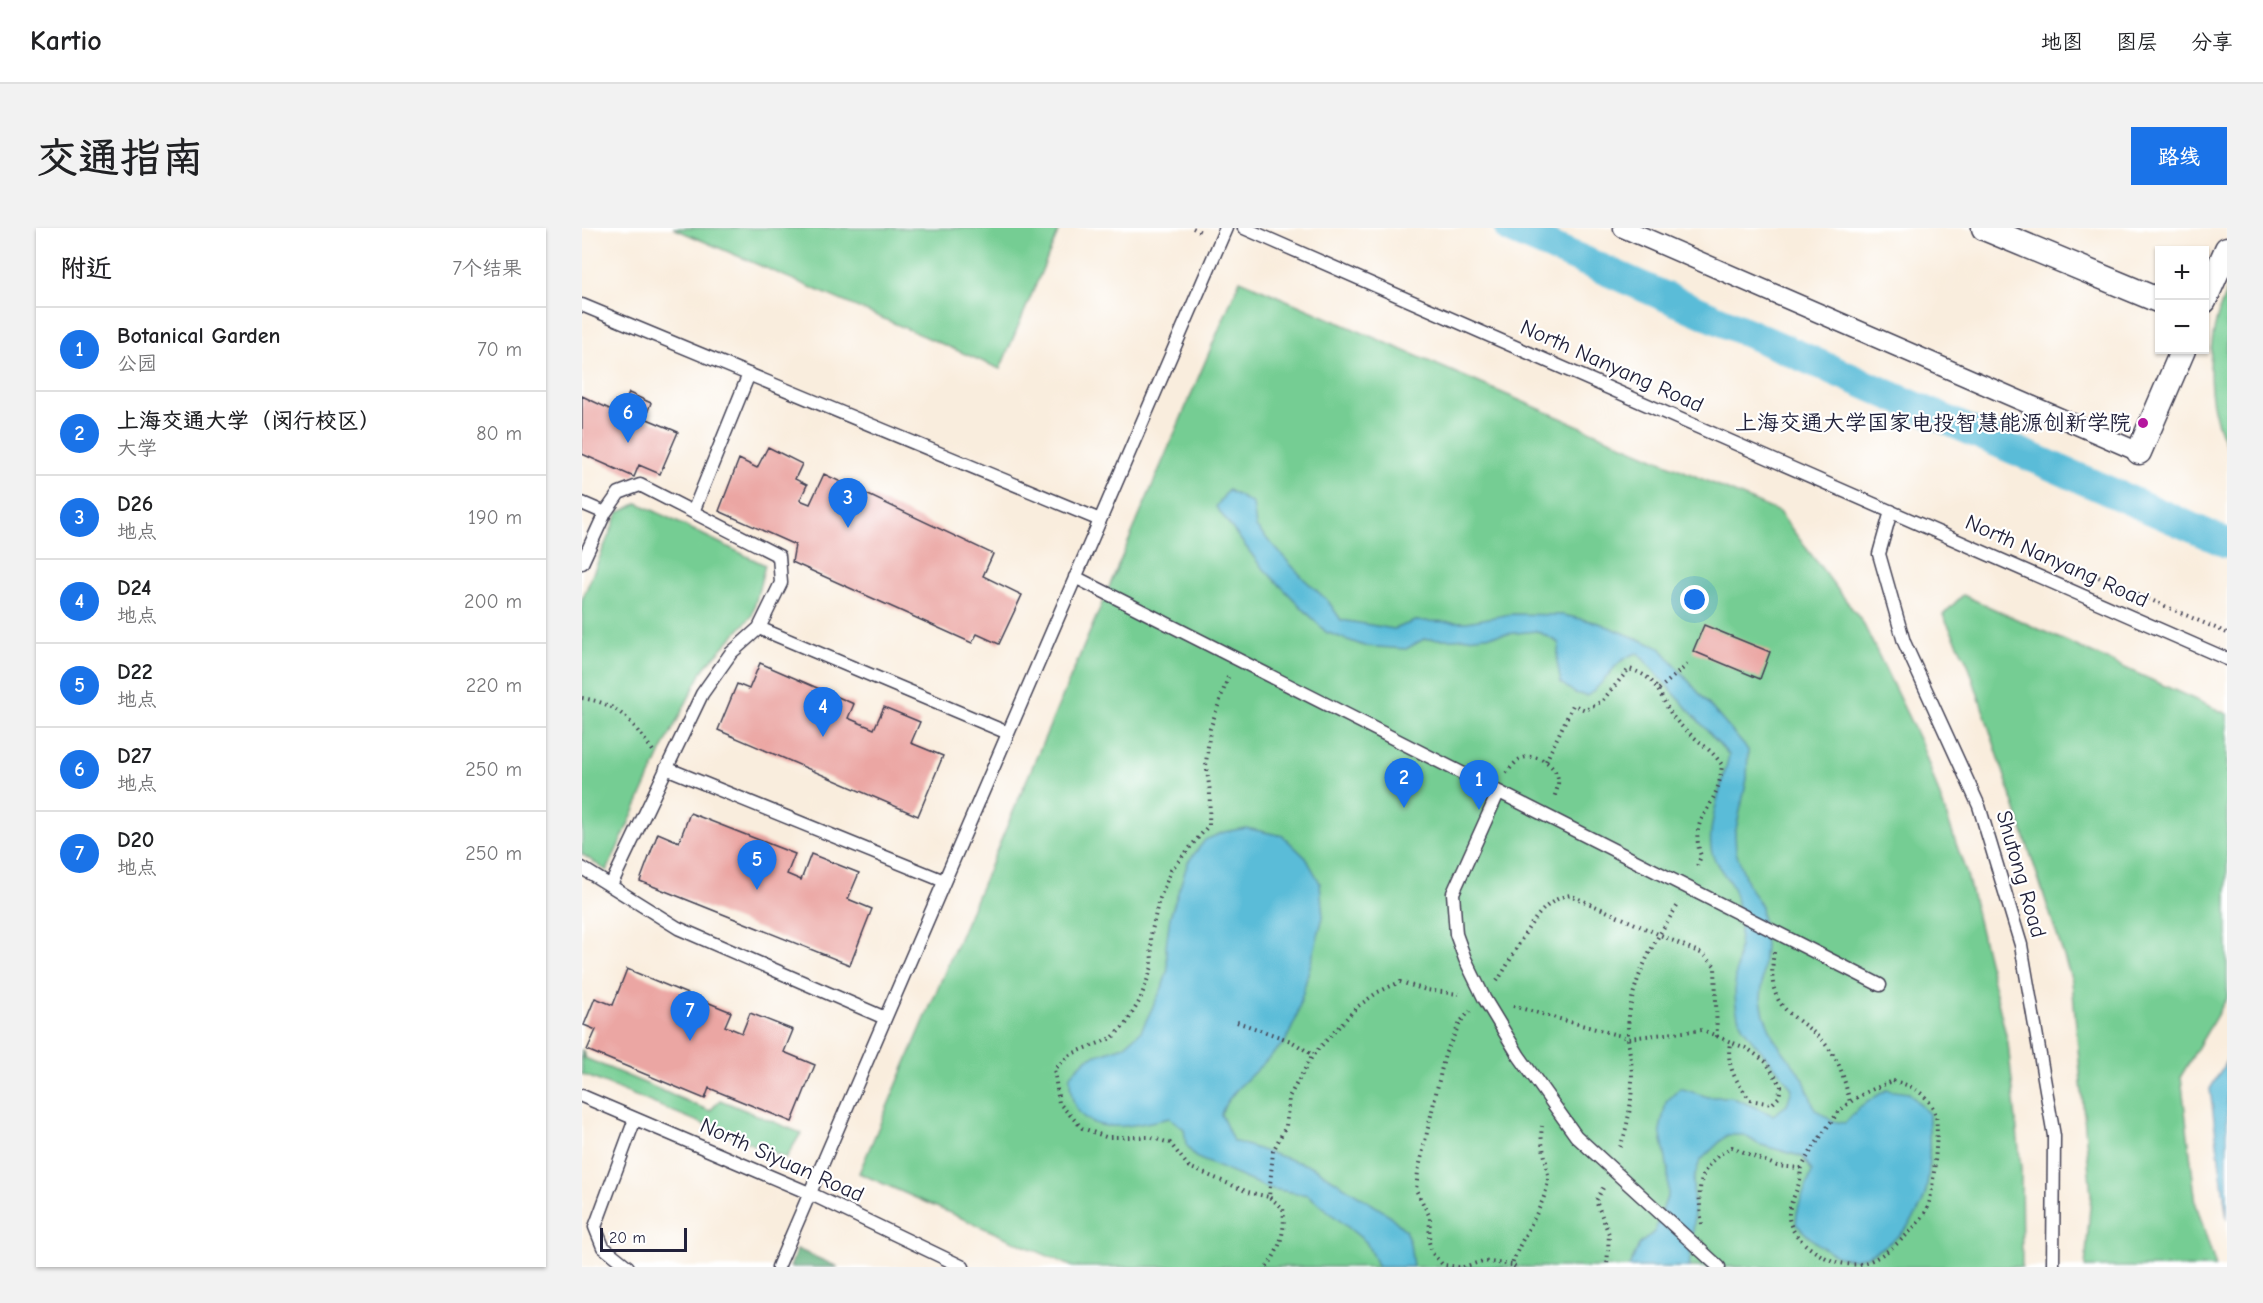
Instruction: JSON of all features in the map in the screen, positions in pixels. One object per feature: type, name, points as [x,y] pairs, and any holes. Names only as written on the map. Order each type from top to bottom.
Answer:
[{"type":"street","points":[[1623,228],[2139,452],[2181,354]]},
{"type":"street","points":[[1984,228],[2158,300]]},
{"type":"street","points":[[2205,300],[2227,249]]},
{"type":"lane","points":[[778,1267],[1226,228]]},
{"type":"lane","name":"North Nanyang Road","points":[[1244,228],[2227,659]]},
{"type":"lane","points":[[582,305],[1100,519]]},
{"type":"lane","points":[[693,512],[749,374]]},
{"type":"lane","points":[[582,563],[605,513],[619,493],[640,485],[779,556],[781,583],[759,628],[731,652],[702,694],[611,885]]},
{"type":"lane","points":[[582,503],[605,513]]},
{"type":"lane","name":"Shutong Road","points":[[1891,511],[1879,554],[1904,642],[1979,806],[2021,945],[2054,1136],[2053,1267]]},
{"type":"lane","points":[[1075,577],[1498,794],[1880,985]]},
{"type":"lane","points":[[759,628],[1008,733]]},
{"type":"lane","points":[[666,768],[944,881]]},
{"type":"lane","points":[[1498,794],[1453,893],[1456,934],[1484,998],[1519,1056],[1576,1136],[1719,1267]]},
{"type":"lane","points":[[582,868],[678,928],[885,1017]]},
{"type":"lane","name":"North Siyuan Road","points":[[582,1096],[809,1193],[963,1267]]},
{"type":"lane","points":[[628,1267],[603,1246],[595,1227],[635,1119]]},
{"type":"path","points":[[1229,655],[1228,682],[1210,729],[1206,763],[1210,792],[1209,825],[1171,870],[1158,903],[1151,935],[1152,967],[1140,1000],[1126,1024],[1112,1038],[1071,1054],[1054,1069],[1059,1103],[1082,1128],[1106,1137],[1149,1137],[1170,1143],[1189,1167],[1248,1192],[1269,1197],[1283,1208],[1284,1219],[1278,1248],[1266,1267]]},
{"type":"path","points":[[1659,689],[1687,665]]},
{"type":"path","points":[[1546,761],[1573,705],[1586,710],[1602,701],[1629,669],[1642,673],[1659,689],[1672,715],[1715,754],[1722,765],[1717,789],[1698,824],[1697,845],[1701,856],[1689,888],[1658,935],[1634,986],[1628,1038],[1631,1063],[1628,1126],[1596,1201],[1609,1234],[1607,1267]]},
{"type":"path","points":[[582,698],[602,701],[620,710],[666,768]]},
{"type":"path","points":[[1498,794],[1506,772],[1520,759],[1535,757],[1546,761],[1555,770],[1559,781],[1545,817]]},
{"type":"path","points":[[1555,1106],[1544,1118],[1541,1131],[1548,1178],[1513,1266],[1484,1261],[1461,1267],[1443,1265],[1432,1253],[1429,1242],[1430,1217],[1416,1190],[1445,1054],[1461,1021],[1484,998],[1515,955],[1525,932],[1552,901],[1570,895],[1703,954],[1715,966],[1717,1037]]},
{"type":"path","points":[[1774,932],[1771,977],[1778,1003],[1813,1033],[1836,1059],[1850,1103]]},
{"type":"path","points":[[1269,1197],[1272,1153],[1286,1126],[1289,1097],[1313,1055],[1358,1007],[1378,992],[1400,982],[1426,990],[1484,998],[1628,1038],[1702,1030],[1748,1049],[1766,1062],[1781,1086],[1779,1097],[1772,1104],[1750,1100],[1736,1082],[1728,1059],[1730,1043]]},
{"type":"path","points":[[1237,1023],[1291,1041],[1313,1055]]},
{"type":"path","points":[[1893,1081],[1913,1086],[1922,1094],[1936,1116],[1934,1171],[1928,1207],[1891,1249],[1865,1263],[1847,1264],[1833,1260],[1804,1243],[1789,1215],[1800,1181],[1801,1168],[1839,1112],[1850,1103],[1860,1095],[1893,1081]]},
{"type":"path","points":[[1698,1248],[1703,1227],[1700,1184],[1703,1174],[1718,1155],[1732,1147],[1777,1166],[1801,1168]]},
{"type":"green space","points":[[673,228],[1060,228],[1000,369]]},
{"type":"green space","points":[[1240,280],[1779,512],[1863,623],[1922,745],[1967,875],[2008,1043],[2021,1169],[2022,1267],[1073,1267],[859,1173]]},
{"type":"green space","points":[[2227,290],[2227,446],[2214,408],[2210,368],[2215,328]]},
{"type":"green space","points":[[638,503],[765,565],[752,616],[704,668],[661,752],[607,871],[582,854],[582,600],[618,513]]},
{"type":"green space","points":[[1963,595],[2227,714],[2227,998],[2181,1076],[2196,1204],[2216,1267],[2085,1267],[2091,1195],[2072,981],[1968,664],[1943,615]]},
{"type":"green space","points":[[582,1049],[585,1058],[710,1111],[720,1100],[801,1133],[786,1158],[582,1074]]},
{"type":"green space","points":[[797,1249],[838,1267],[790,1267]]},
{"type":"water","points":[[1228,490],[1253,504],[1256,527],[1304,579],[1328,601],[1341,620],[1394,629],[1415,621],[1467,622],[1511,614],[1563,615],[1599,623],[1660,648],[1748,750],[1747,779],[1735,834],[1736,852],[1748,885],[1761,906],[1765,945],[1761,999],[1764,1015],[1774,1039],[1803,1078],[1815,1109],[1832,1121],[1845,1123],[1861,1106],[1886,1090],[1909,1093],[1929,1114],[1929,1173],[1925,1196],[1914,1217],[1898,1236],[1873,1253],[1854,1259],[1845,1258],[1826,1250],[1796,1224],[1799,1204],[1812,1171],[1803,1157],[1758,1144],[1744,1135],[1727,1135],[1700,1161],[1693,1181],[1694,1223],[1689,1267],[1629,1267],[1639,1245],[1655,1231],[1668,1194],[1668,1169],[1660,1130],[1666,1102],[1680,1088],[1708,1097],[1731,1097],[1773,1115],[1787,1105],[1792,1089],[1747,1034],[1738,1016],[1735,982],[1740,935],[1738,906],[1733,888],[1714,858],[1711,843],[1713,818],[1729,755],[1638,653],[1617,665],[1587,696],[1575,693],[1561,683],[1557,662],[1559,643],[1537,631],[1455,639],[1424,639],[1406,649],[1364,646],[1326,632],[1259,564],[1216,507]]},
{"type":"water","points":[[1246,828],[1283,836],[1306,858],[1320,883],[1323,917],[1296,1019],[1285,1042],[1237,1089],[1221,1114],[1233,1141],[1313,1167],[1388,1214],[1405,1230],[1410,1243],[1413,1267],[1378,1267],[1366,1242],[1308,1195],[1267,1188],[1195,1157],[1186,1144],[1184,1129],[1170,1118],[1135,1125],[1102,1125],[1089,1121],[1078,1112],[1072,1097],[1070,1075],[1088,1058],[1124,1046],[1141,1031],[1162,988],[1168,969],[1166,946],[1170,917],[1188,862],[1205,840],[1224,832]]},
{"type":"water","points":[[2227,1060],[2227,1220],[2210,1089]]},
{"type":"building","points":[[629,393],[651,403],[645,418],[678,432],[660,474],[639,465],[634,477],[582,454],[582,396],[620,414]]},
{"type":"building","points":[[768,447],[802,464],[795,479],[807,485],[800,500],[810,504],[824,474],[993,554],[983,576],[1022,595],[999,644],[977,634],[972,643],[792,562],[795,545],[719,511],[739,459],[757,468]]},
{"type":"building","points":[[1704,625],[1770,652],[1760,679],[1693,651]]},
{"type":"building","points":[[760,663],[854,704],[848,718],[874,729],[884,707],[920,722],[911,743],[943,756],[918,816],[718,730],[737,684],[749,689]]},
{"type":"building","points":[[690,813],[795,854],[787,874],[801,880],[811,854],[859,873],[848,899],[872,909],[850,965],[640,881],[658,833],[679,842]]},
{"type":"building","points":[[627,969],[731,1012],[725,1026],[742,1033],[750,1013],[793,1030],[784,1052],[815,1065],[792,1122],[709,1088],[705,1099],[587,1050],[596,1030],[584,1025],[595,998],[613,1005]]},
{"type":"waterway","points":[[1509,228],[2227,543]]},
{"type":"place","name":"上海交通大学国家电投智慧能源创新学院","points":[[2143,423]]},
{"type":"place","name":"D27","points":[[628,443]]},
{"type":"place","name":"D26","points":[[848,528]]},
{"type":"place","name":"D24","points":[[823,737]]},
{"type":"place","name":"上海交通大学（闵行校区）","points":[[1404,808]]},
{"type":"place","name":"Botanical Garden","points":[[1479,810]]},
{"type":"place","name":"D22","points":[[757,890]]},
{"type":"place","name":"D20","points":[[690,1041]]}]
